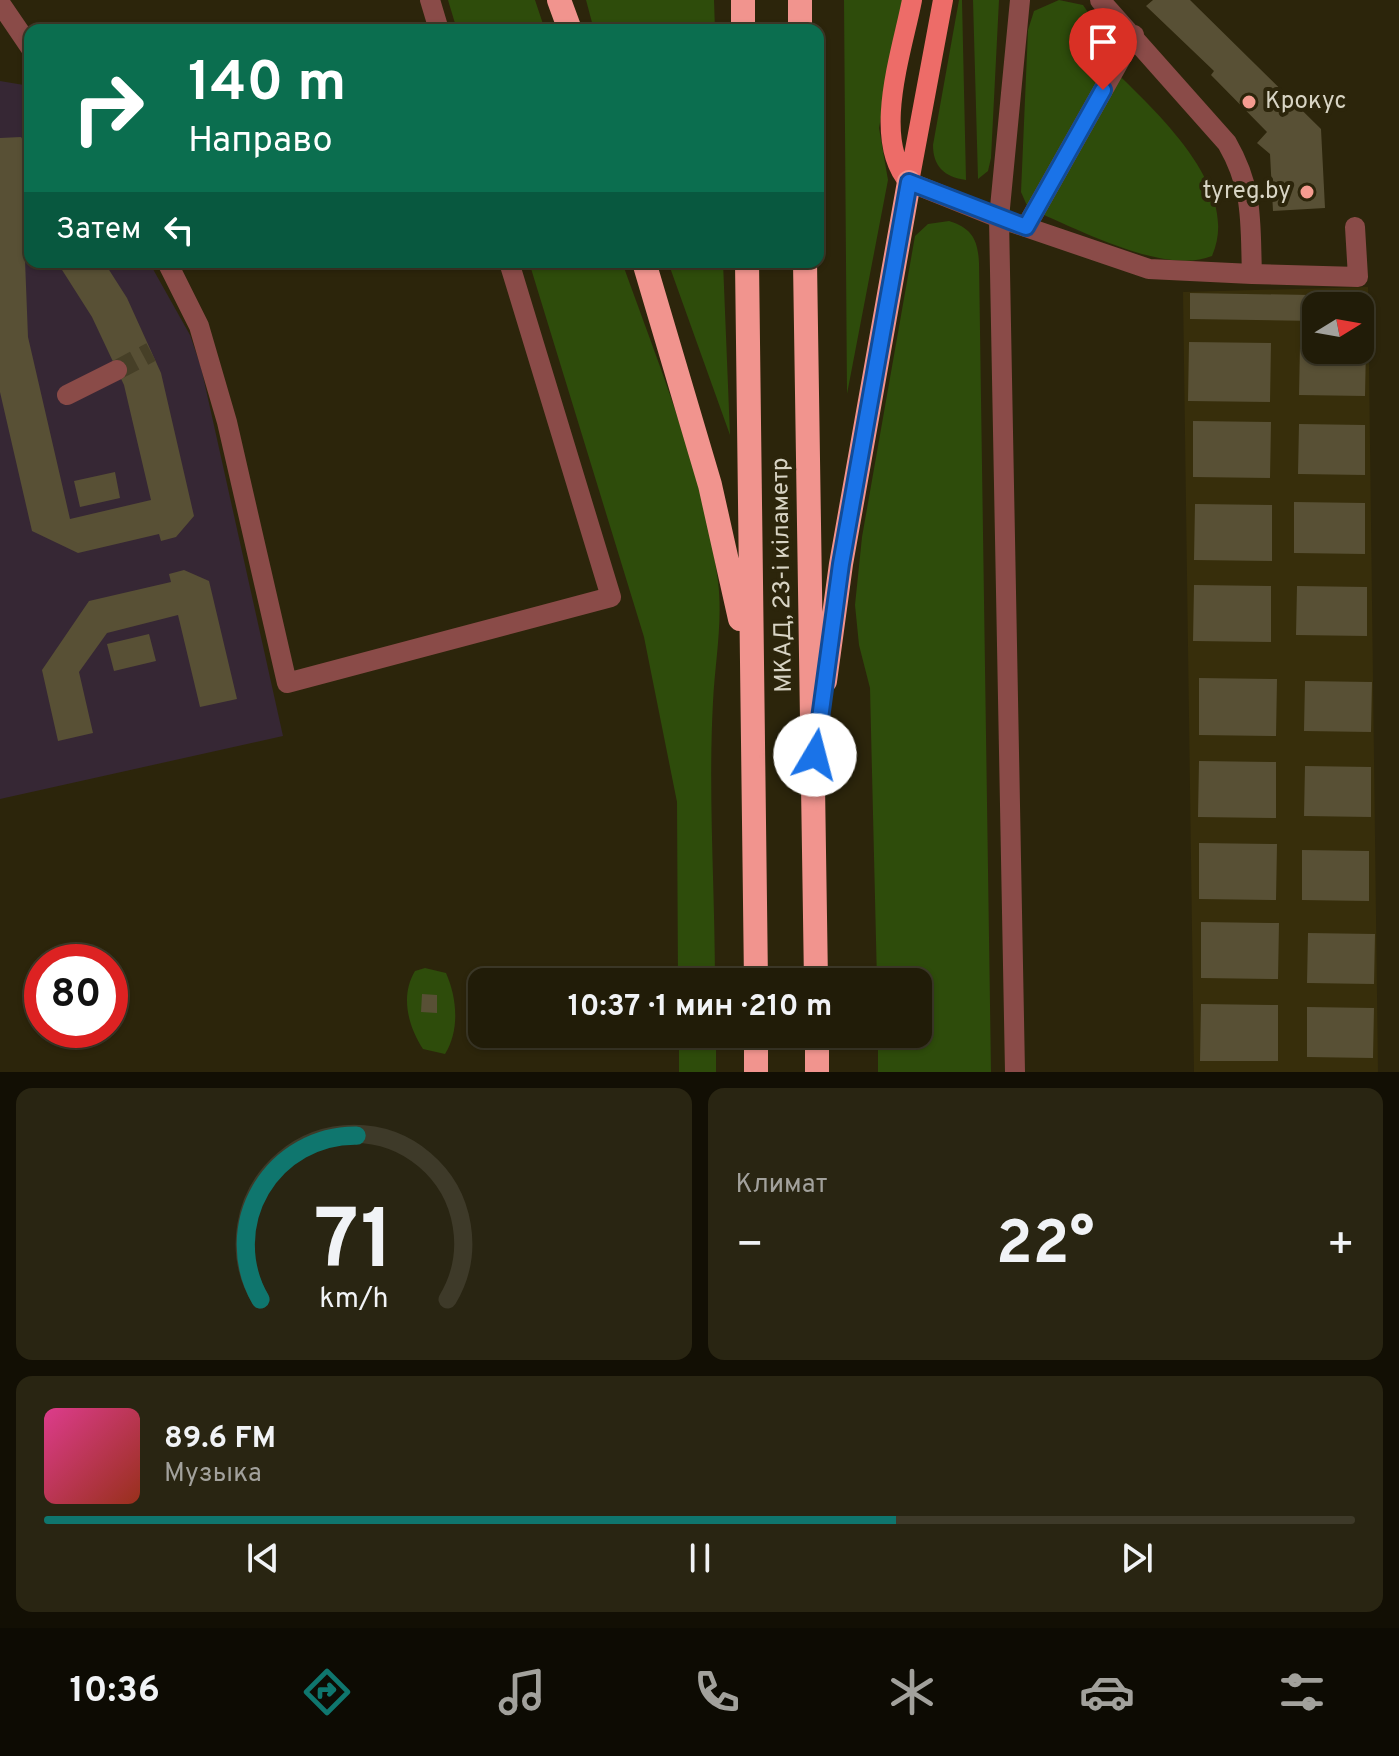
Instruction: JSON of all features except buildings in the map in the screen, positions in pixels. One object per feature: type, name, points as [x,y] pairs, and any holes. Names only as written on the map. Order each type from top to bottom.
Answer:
[{"type":"highway","points":[[559,0],[568,24]]},
{"type":"highway","points":[[743,0],[743,24]]},
{"type":"highway","points":[[800,0],[800,24]]},
{"type":"highway","points":[[815,755],[841,564],[909,182]]},
{"type":"highway","points":[[646,268],[731,565],[753,692]]},
{"type":"highway","name":"МКАД, 23-і кіламетр","points":[[747,268],[756,968]]},
{"type":"highway","name":"МКАД, 23-і кіламетр","points":[[805,268],[816,968]]},
{"type":"highway","points":[[756,1048],[756,1072]]},
{"type":"highway","points":[[817,1048],[817,1072]]},
{"type":"main road","points":[[909,182],[897,169],[889,137],[912,0]]},
{"type":"main road","points":[[909,182],[943,0]]},
{"type":"lane","points":[[430,0],[437,24]]},
{"type":"lane","points":[[1015,1072],[999,218],[1020,0]]},
{"type":"lane","points":[[1100,0],[1227,143],[1241,166],[1249,189],[1252,274]]},
{"type":"lane","points":[[0,3],[24,38]]},
{"type":"lane","points":[[1026,227],[1134,35]]},
{"type":"lane","points":[[909,182],[999,218],[1149,269],[1358,277],[1355,227]]},
{"type":"lane","points":[[170,268],[186,296],[212,369],[287,683],[611,597],[511,268]]},
{"type":"lane","points":[[67,395],[117,370]]},
{"type":"shaded area","points":[[0,81],[24,85],[24,268],[152,268],[190,335],[201,367],[283,736],[0,799]]},
{"type":"shaded area","points":[[1368,287],[1368,292],[1302,292],[1302,364],[1369,364],[1378,1072],[1194,1072],[1183,292]]},
{"type":"green space","points":[[448,0],[535,0],[543,24],[455,24]]},
{"type":"green space","points":[[586,0],[714,0],[715,24],[592,24]]},
{"type":"green space","points":[[844,0],[903,0],[879,128],[888,180],[847,394]]},
{"type":"green space","points":[[959,0],[962,0],[966,180],[941,169],[935,159],[933,145]]},
{"type":"green space","points":[[973,0],[999,0],[991,158],[988,171],[978,179]]},
{"type":"green space","points":[[1059,0],[1083,5],[1092,18],[1091,48],[1159,115],[1201,170],[1214,199],[1218,227],[1212,256],[1169,260],[1145,255],[1028,208],[1021,192],[1028,30],[1034,11]]},
{"type":"green space","points":[[949,221],[963,227],[972,236],[979,263],[991,1072],[878,1072],[878,1048],[932,1048],[932,968],[877,968],[870,688],[859,645],[855,605],[862,537],[915,236],[928,224]]},
{"type":"green space","points":[[531,268],[624,268],[678,419],[702,499],[719,596],[711,772],[715,968],[678,968],[677,802],[644,637]]},
{"type":"green space","points":[[670,268],[723,268],[730,435]]},
{"type":"green space","points":[[425,968],[446,973],[453,993],[455,1024],[445,1054],[423,1049],[410,1021],[407,1001],[410,981],[415,971]]},
{"type":"green space","points":[[679,1048],[716,1048],[716,1072],[679,1072]]},
{"type":"tunnel","points":[[117,370],[151,352]]},
{"type":"place","name":"Крокус","points":[[1249,102]]},
{"type":"place","name":"tyreg.by","points":[[1307,192]]},
{"type":"route","points":[[815,755],[841,564],[909,182],[1026,227],[1103,90]]}]
